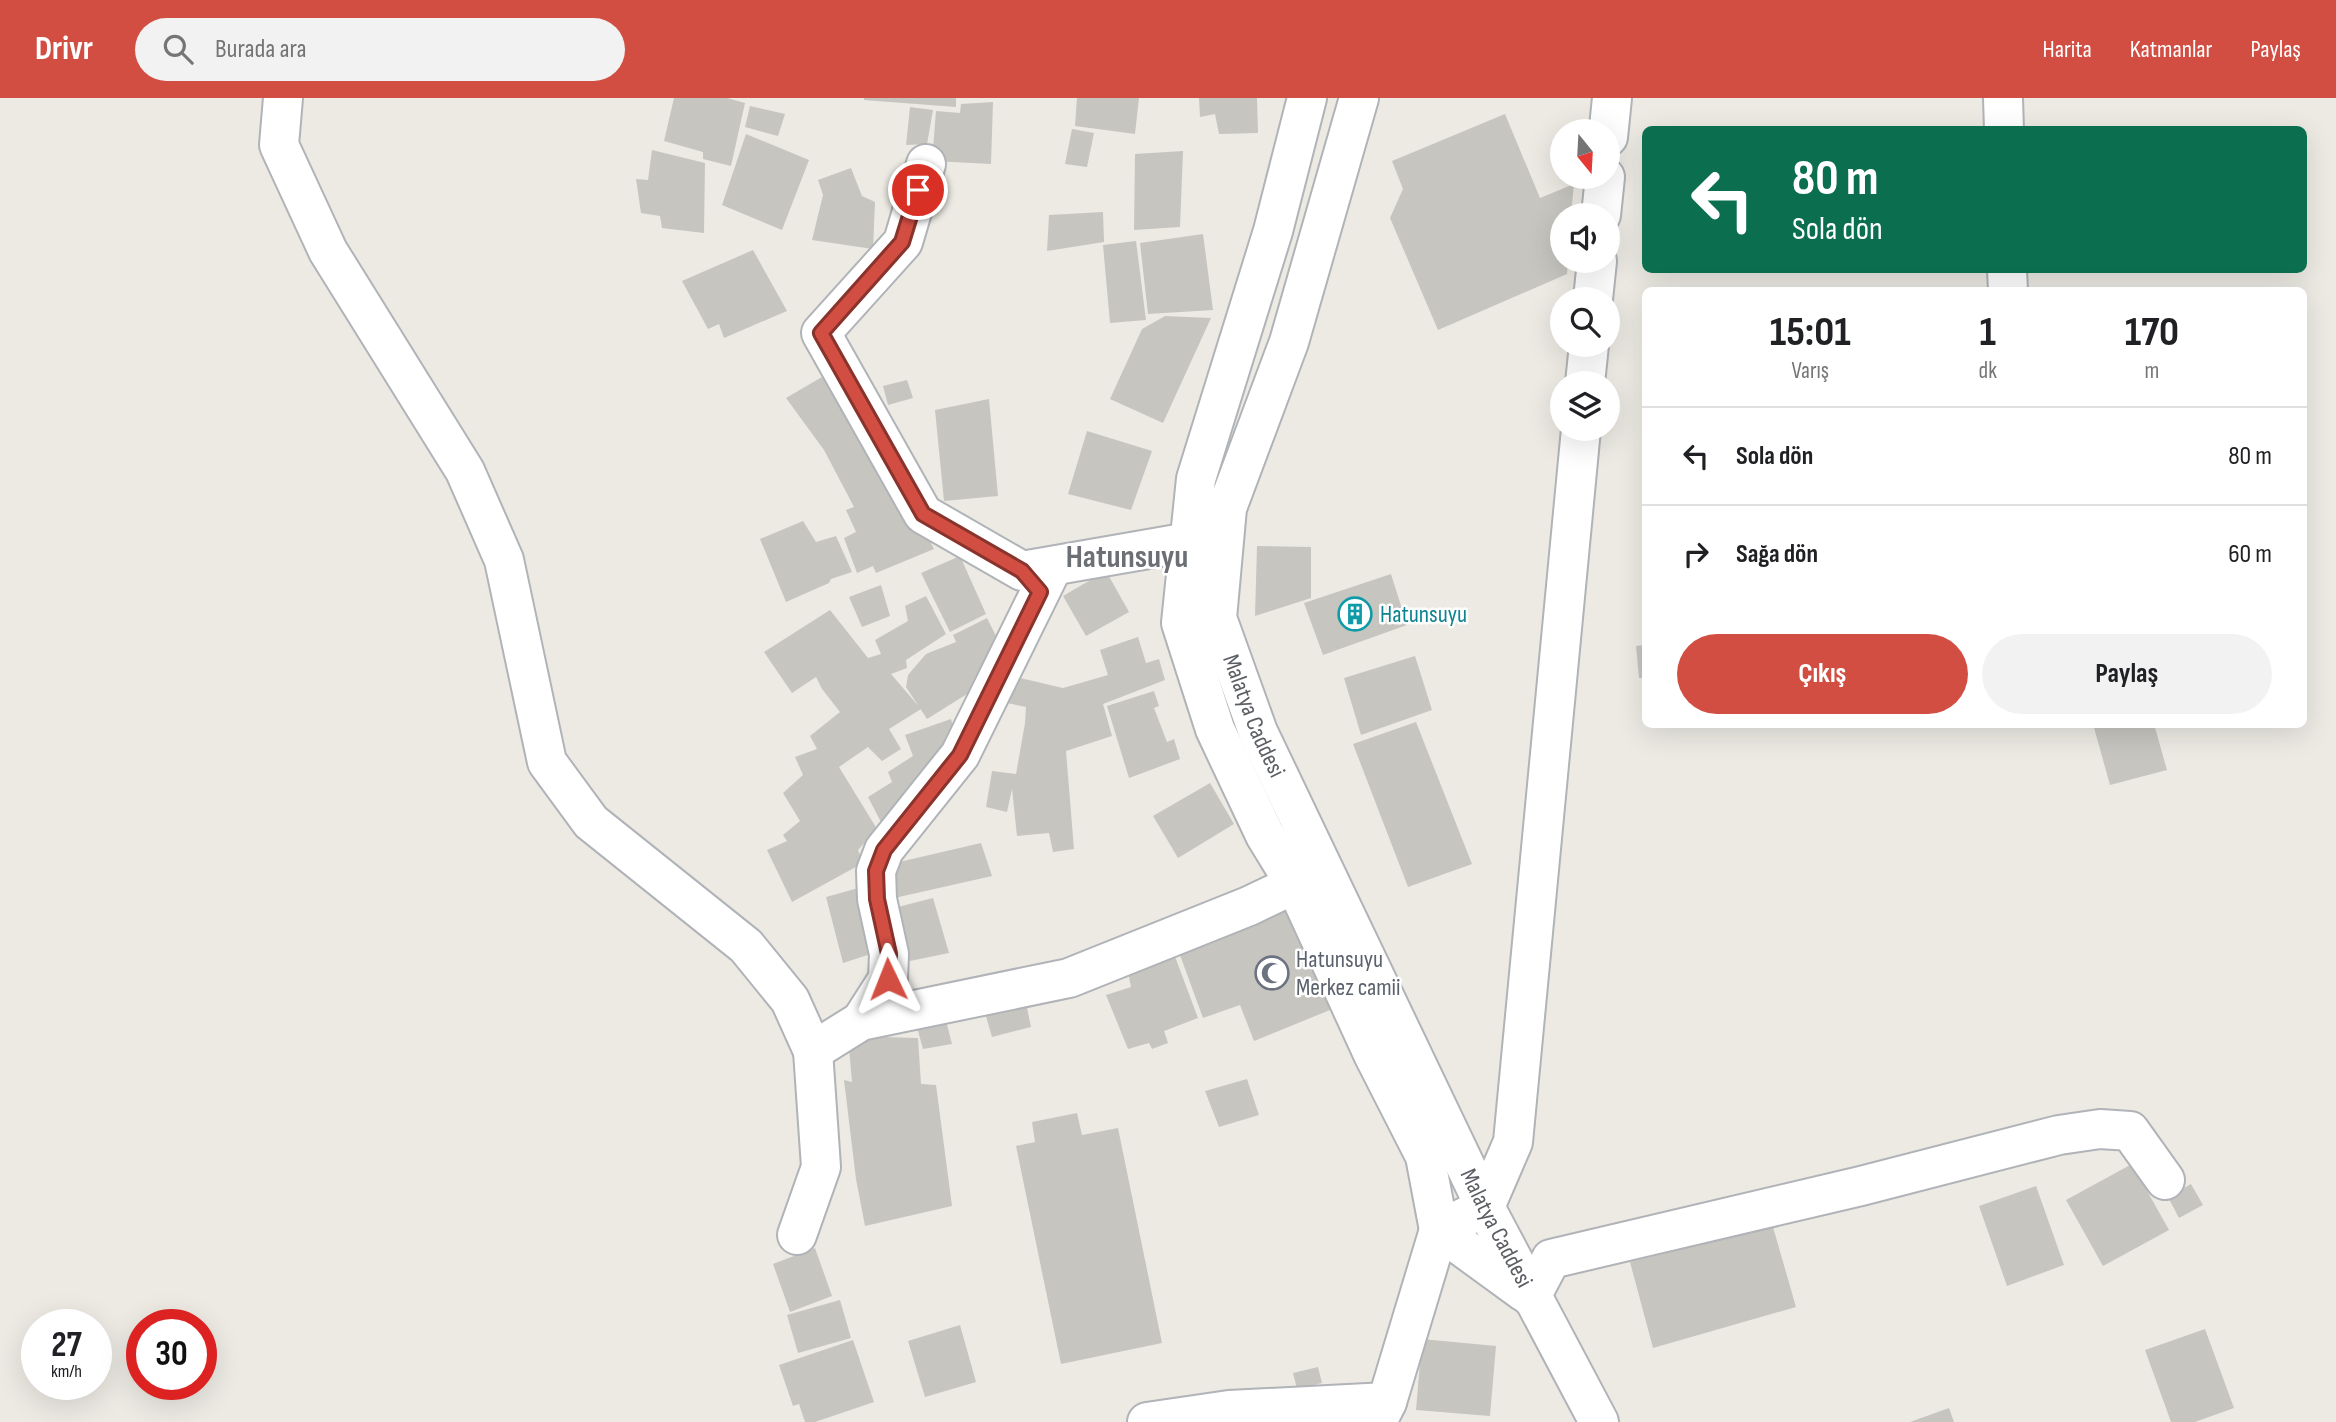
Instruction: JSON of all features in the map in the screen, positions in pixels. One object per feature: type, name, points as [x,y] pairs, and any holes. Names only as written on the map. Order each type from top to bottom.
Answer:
[{"type":"street","points":[[283,98],[279,145],[328,251],[465,471],[504,560],[547,762],[591,822],[746,946],[790,1000],[813,1051],[821,1167],[797,1235]]},
{"type":"street","points":[[1147,1422],[1229,1410],[1382,1412],[1439,1230],[1426,1156],[1373,1054],[1295,884],[1265,835],[1215,729],[1181,623],[1196,479],[1273,231],[1307,98]]},
{"type":"street","name":"Malatya Caddesi","points":[[1359,98],[1289,342],[1227,508],[1217,618],[1258,732],[1485,1207],[1599,1422]]},
{"type":"street","points":[[1610,119],[1612,98]]},
{"type":"street","points":[[2003,98],[2004,126]]},
{"type":"street","points":[[926,164],[902,242],[821,333],[923,514],[1038,576],[1189,542]]},
{"type":"street","points":[[1439,1230],[1485,1207],[1513,1142],[1580,441]]},
{"type":"street","points":[[861,1021],[888,979],[889,954],[877,899],[876,871],[884,850],[960,755],[1038,576]]},
{"type":"street","points":[[813,1051],[861,1021],[1069,978],[1249,906],[1295,884]]},
{"type":"street","points":[[1439,1230],[1531,1297],[1551,1259],[1861,1186],[2059,1135],[2100,1129],[2130,1131],[2165,1180]]},
{"type":"building","points":[[674,98],[727,98],[745,103],[731,166],[703,159],[703,152],[664,141]]},
{"type":"building","points":[[956,98],[956,107],[864,100]]},
{"type":"building","points":[[1077,98],[1139,98],[1135,134],[1075,126]]},
{"type":"building","points":[[1199,98],[1257,98],[1258,133],[1219,134],[1215,114],[1200,117]]},
{"type":"building","points":[[993,102],[991,164],[932,161],[936,111],[960,113],[961,104]]},
{"type":"building","points":[[750,106],[785,114],[778,136],[745,127]]},
{"type":"building","points":[[910,107],[933,110],[927,144],[906,145]]},
{"type":"building","points":[[1505,114],[1540,198],[1562,189],[1574,189],[1572,203],[1550,203],[1550,273],[1567,274],[1438,330],[1390,218],[1403,189],[1392,161]]},
{"type":"building","points":[[1072,129],[1094,133],[1087,167],[1065,164]]},
{"type":"building","points":[[746,134],[809,160],[782,230],[722,205]]},
{"type":"building","points":[[652,150],[705,163],[704,233],[662,228],[660,216],[641,213],[636,179],[648,180]]},
{"type":"building","points":[[1183,151],[1180,227],[1134,230],[1135,154]]},
{"type":"building","points":[[851,168],[862,196],[875,202],[873,249],[812,240],[823,195],[818,180]]},
{"type":"building","points":[[1103,212],[1104,242],[1047,251],[1049,215]]},
{"type":"building","points":[[1203,234],[1213,310],[1148,314],[1140,243]]},
{"type":"building","points":[[1136,241],[1146,320],[1110,323],[1103,245]]},
{"type":"building","points":[[753,250],[787,311],[724,338],[719,324],[708,329],[682,281]]},
{"type":"building","points":[[1165,316],[1211,318],[1163,423],[1110,399],[1142,329]]},
{"type":"building","points":[[822,377],[912,518],[917,515],[934,549],[876,573],[873,566],[857,573],[844,538],[856,532],[846,510],[854,507],[824,450],[786,398]]},
{"type":"building","points":[[907,380],[913,398],[888,405],[883,386]]},
{"type":"building","points":[[989,399],[998,496],[944,501],[935,410]]},
{"type":"building","points":[[1087,431],[1152,451],[1131,510],[1068,494]]},
{"type":"building","points":[[803,521],[816,542],[836,536],[852,572],[831,579],[829,583],[786,602],[760,539]]},
{"type":"building","points":[[1257,546],[1311,547],[1311,598],[1255,616]]},
{"type":"building","points":[[960,556],[986,614],[950,632],[921,573]]},
{"type":"building","points":[[1106,571],[1129,612],[1086,636],[1063,596]]},
{"type":"building","name":"Hatunsuyu","points":[[1391,574],[1407,625],[1323,655],[1304,603]]},
{"type":"building","points":[[881,585],[890,616],[862,627],[849,597]]},
{"type":"building","points":[[926,596],[946,634],[906,660],[907,668],[891,674],[921,709],[889,729],[901,749],[882,761],[868,747],[839,767],[877,829],[858,850],[863,863],[792,902],[767,850],[787,841],[783,835],[800,821],[783,793],[803,775],[795,757],[817,749],[810,736],[840,712],[816,677],[792,693],[764,652],[830,610],[868,658],[881,654],[875,640],[908,621],[905,606]]},
{"type":"building","points":[[987,618],[1000,644],[983,684],[927,719],[906,687],[908,675],[926,654],[956,642],[953,635]]},
{"type":"building","points":[[1138,637],[1146,663],[1159,659],[1165,680],[1103,704],[1112,736],[1066,751],[1074,849],[1053,852],[1049,833],[1017,836],[1012,789],[1007,812],[986,807],[992,771],[1016,774],[1025,723],[1026,707],[997,701],[1007,675],[1063,688],[1108,675],[1100,650]]},
{"type":"building","points":[[1642,645],[1642,678],[1639,678],[1636,646]]},
{"type":"building","points":[[1415,656],[1432,710],[1361,735],[1344,678]]},
{"type":"building","points":[[1154,691],[1159,706],[1154,708],[1167,742],[1174,739],[1180,759],[1129,778],[1107,706]]},
{"type":"building","points":[[951,719],[958,743],[882,824],[868,797],[892,782],[888,772],[913,756],[905,735]]},
{"type":"building","points":[[1416,722],[1472,864],[1408,887],[1353,744]]},
{"type":"building","points":[[2094,728],[2155,728],[2167,770],[2110,785]]},
{"type":"building","points":[[1210,783],[1234,824],[1178,858],[1153,816]]},
{"type":"building","points":[[981,843],[992,876],[890,899],[882,866]]},
{"type":"building","points":[[862,887],[880,951],[843,963],[826,897]]},
{"type":"building","points":[[933,898],[949,953],[900,963],[890,909]]},
{"type":"building","name":"Hatunsuyu Merkez camii","points":[[1292,904],[1330,1010],[1254,1041],[1240,1005],[1203,1018],[1180,955],[1215,942],[1212,935]]},
{"type":"building","points":[[1174,954],[1198,1018],[1164,1031],[1168,1043],[1152,1049],[1149,1043],[1128,1049],[1106,995],[1131,987],[1128,972]]},
{"type":"building","points":[[1026,1003],[1031,1027],[992,1037],[985,1013]]},
{"type":"building","points":[[945,1017],[952,1044],[923,1049],[916,1024]]},
{"type":"building","points":[[848,1036],[918,1038],[921,1084],[936,1085],[952,1206],[865,1226],[856,1179],[844,1080],[852,1082]]},
{"type":"building","points":[[1247,1079],[1259,1115],[1219,1127],[1205,1091]]},
{"type":"building","points":[[1077,1113],[1082,1135],[1118,1128],[1162,1343],[1061,1364],[1016,1146],[1035,1142],[1032,1122]]},
{"type":"building","points":[[2132,1164],[2169,1230],[2103,1266],[2066,1200]]},
{"type":"building","points":[[2191,1184],[2203,1205],[2179,1218],[2168,1197]]},
{"type":"building","points":[[2036,1186],[2064,1265],[2007,1286],[1979,1206]]},
{"type":"building","points":[[1773,1227],[1796,1307],[1653,1348],[1630,1262]]},
{"type":"building","points":[[815,1248],[832,1296],[790,1312],[773,1264]]},
{"type":"building","points":[[840,1300],[851,1338],[798,1353],[787,1315]]},
{"type":"building","points":[[960,1325],[976,1382],[925,1397],[908,1341]]},
{"type":"building","points":[[2205,1329],[2234,1408],[2195,1422],[2171,1422],[2145,1350]]},
{"type":"building","points":[[1422,1339],[1496,1346],[1490,1416],[1416,1410]]},
{"type":"building","points":[[853,1340],[874,1402],[815,1422],[805,1422],[799,1404],[793,1406],[779,1365]]},
{"type":"building","points":[[1318,1367],[1322,1383],[1297,1389],[1293,1373]]},
{"type":"building","points":[[1949,1408],[1954,1422],[1910,1422]]},
{"type":"place","name":"Hatunsuyu","points":[[1355,614]]},
{"type":"place","name":"Hatunsuyu Merkez camii","points":[[1272,973]]},
{"type":"district","name":"Hatunsuyu","points":[[1127,556]]},
{"type":"route","points":[[888,979],[889,954],[877,899],[876,871],[884,850],[960,755],[1040,592],[1022,571],[923,514],[821,333],[902,242],[918,190]]}]
